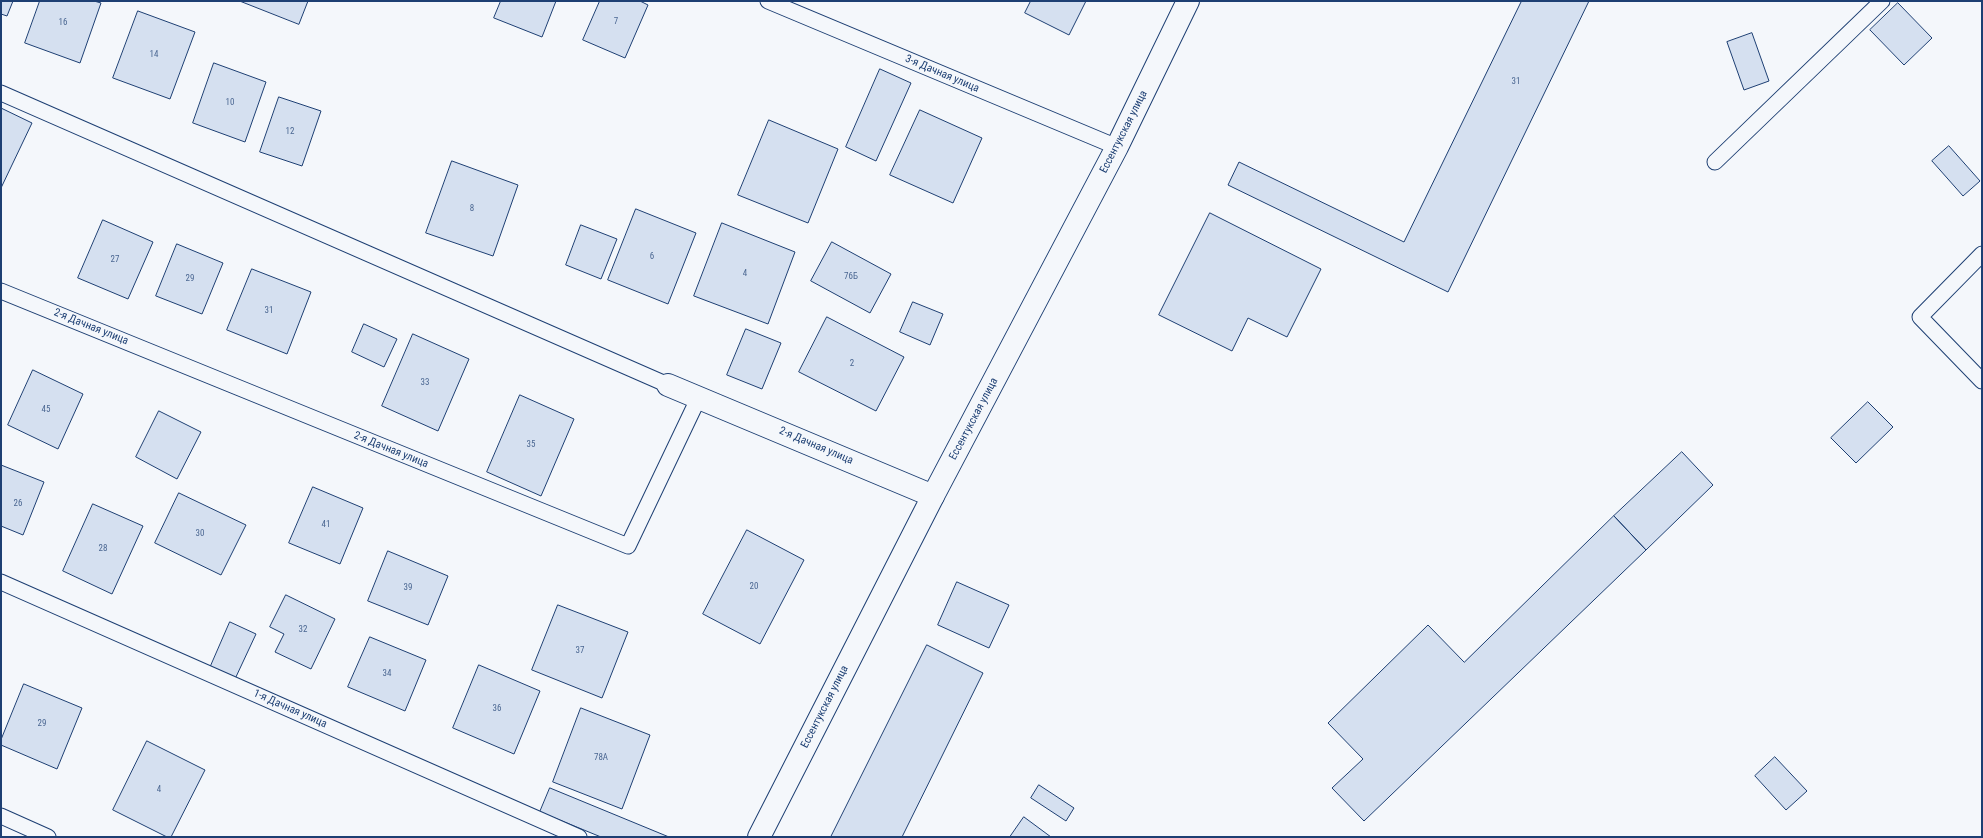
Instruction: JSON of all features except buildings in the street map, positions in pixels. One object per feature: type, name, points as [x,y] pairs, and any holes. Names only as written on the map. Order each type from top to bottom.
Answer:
[{"type":"street","name":"Ессентукская улица","points":[[759,837],[933,496],[1117,146],[1188,1]]},
{"type":"street","name":"2-я Дачная улица","points":[[668,385],[933,496]]},
{"type":"lane","name":"3-я Дачная улица","points":[[768,1],[1117,146]]},
{"type":"lane","points":[[1715,162],[1882,1]]},
{"type":"lane","name":"2-я Дачная улица","points":[[1,93],[668,385]]},
{"type":"lane","points":[[1982,254],[1920,317],[1982,381]]},
{"type":"lane","name":"2-я Дачная улица","points":[[1,291],[628,546],[699,397]]},
{"type":"lane","name":"1-я Дачная улица","points":[[1,582],[579,837]]},
{"type":"lane","points":[[1,816],[48,837]]}]
